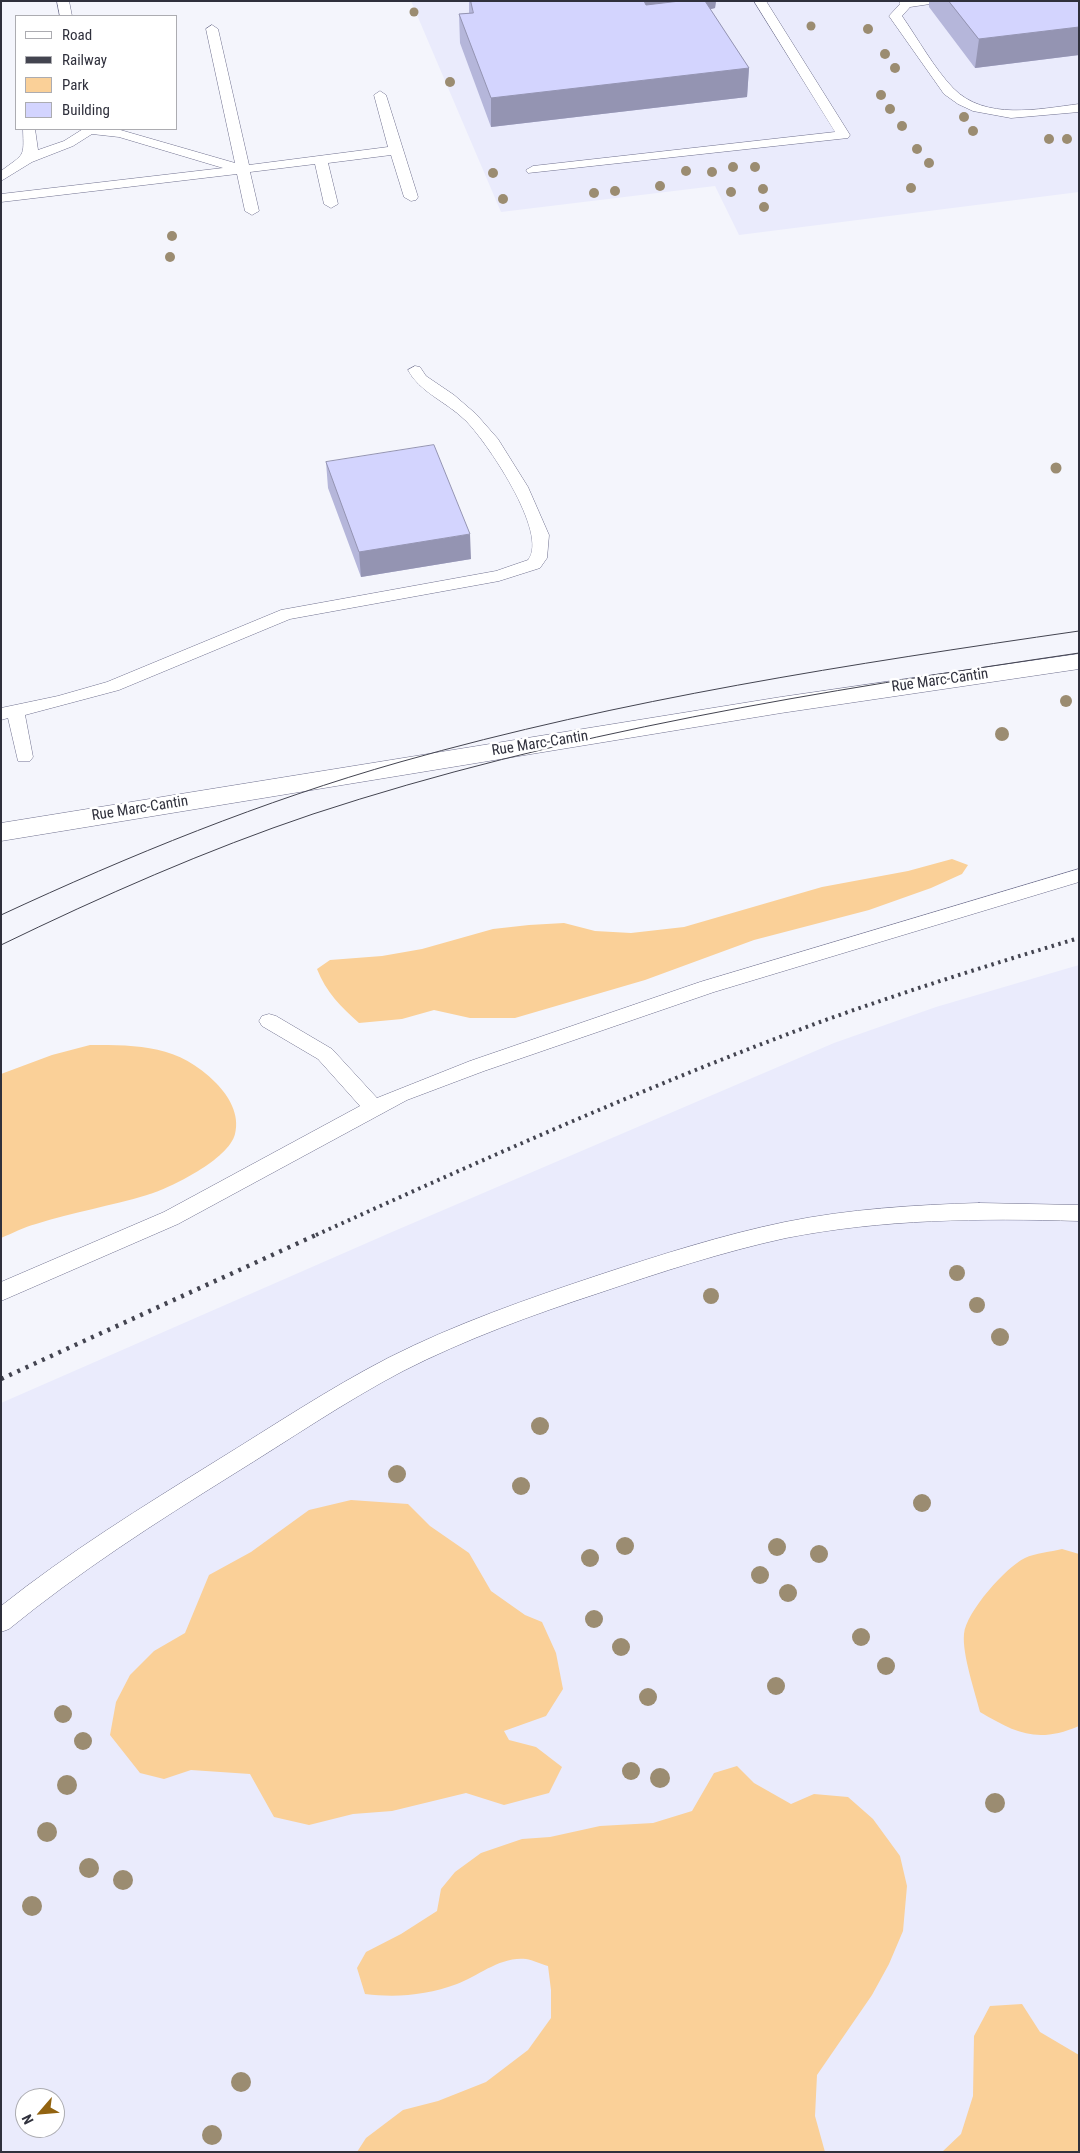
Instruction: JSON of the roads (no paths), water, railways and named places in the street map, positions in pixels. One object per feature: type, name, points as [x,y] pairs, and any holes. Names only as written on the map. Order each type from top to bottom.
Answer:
[{"type":"street","name":"Rue Marc-Cantin","points":[[1,832],[781,705],[1079,661]]},
{"type":"lane","points":[[63,1],[66,15]]},
{"type":"lane","points":[[533,170],[843,135],[760,1]]},
{"type":"lane","points":[[926,1],[906,2],[895,16],[949,91],[960,100],[989,110],[1008,113],[1079,108]]},
{"type":"lane","points":[[212,29],[252,211]]},
{"type":"lane","points":[[380,95],[411,197]]},
{"type":"lane","points":[[27,159],[31,150],[29,130]]},
{"type":"lane","points":[[1,176],[27,159],[66,145],[88,130]]},
{"type":"lane","points":[[98,130],[120,133],[244,170]]},
{"type":"lane","points":[[1,198],[244,170],[396,150]]},
{"type":"lane","points":[[320,159],[331,204]]},
{"type":"lane","points":[[24,757],[8,713],[114,686],[257,624],[287,614],[499,576],[534,564],[539,558],[541,534],[520,487],[493,442],[471,416],[420,378],[415,370]]},
{"type":"lane","points":[[1,1292],[172,1218],[374,1108],[477,1066],[635,1010],[1079,875]]},
{"type":"lane","points":[[269,1021],[325,1054],[374,1108]]},
{"type":"lane","points":[[1,1621],[46,1584],[134,1523],[302,1419],[392,1367],[451,1338],[505,1316],[701,1251],[811,1226],[921,1213],[1079,1214]]},
{"type":"tram line","points":[[1,915],[98,871],[198,831],[298,794],[400,762],[568,720],[737,685],[822,670],[1079,631]]},
{"type":"tram line","points":[[1,945],[77,909],[194,858],[313,814],[407,785],[597,737],[693,717],[885,683],[1079,653]]},
{"type":"railway","points":[[316,1235],[566,1124],[756,1046],[885,999],[1079,938]]},
{"type":"railway","points":[[1,1379],[318,1234]]}]
